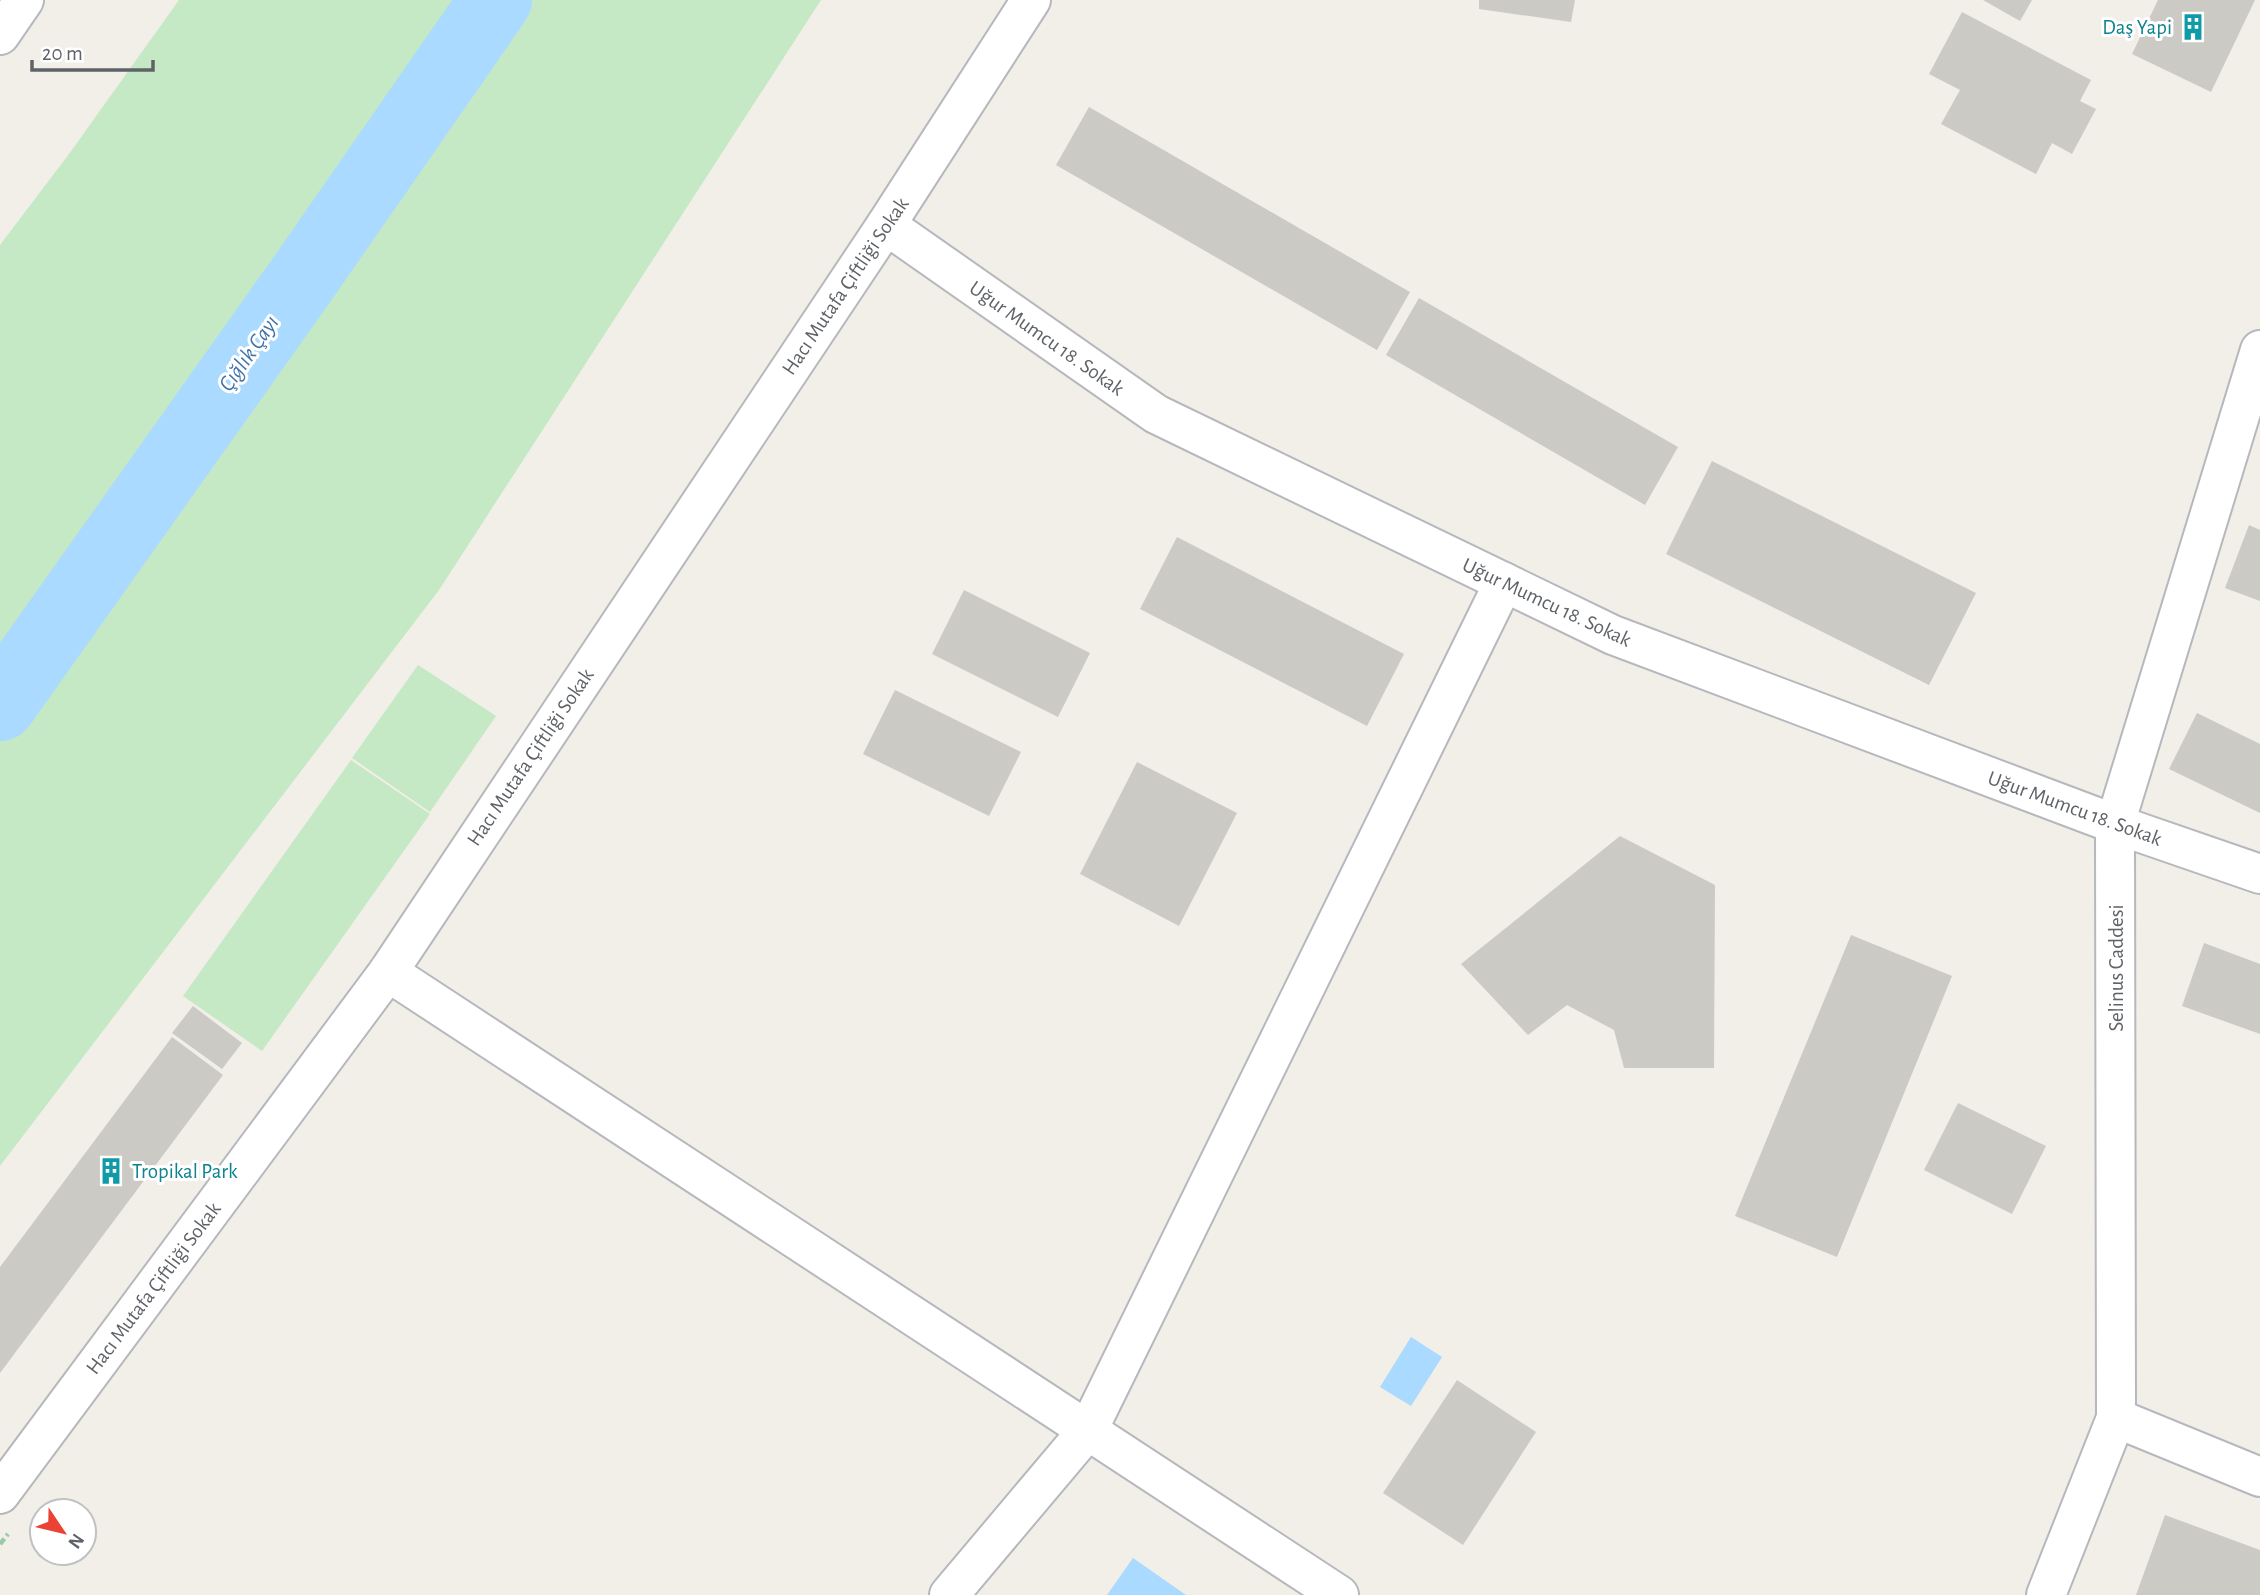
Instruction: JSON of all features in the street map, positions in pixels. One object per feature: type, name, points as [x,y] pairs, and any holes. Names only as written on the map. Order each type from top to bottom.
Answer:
[{"type":"street","points":[[0,35],[24,0]]},
{"type":"street","name":"Hacı Mutafa Çiftliği Sokak","points":[[0,1494],[387,972],[886,225],[1031,0]]},
{"type":"street","name":"Uğur Mumcu 18. Sokak","points":[[886,225],[1156,414],[1613,635],[2115,824],[2260,874]]},
{"type":"street","name":"Selinus Caddesi","points":[[2046,1595],[2116,1418],[2115,824],[2260,350]]},
{"type":"street","points":[[949,1595],[1088,1430],[1504,582]]},
{"type":"street","points":[[387,972],[1339,1595]]},
{"type":"street","points":[[2116,1418],[2260,1477]]},
{"type":"green space","points":[[179,0],[821,0],[439,590],[0,1166],[0,245]]},
{"type":"green space","points":[[418,665],[496,716],[430,812],[352,758]]},
{"type":"green space","points":[[351,760],[430,814],[262,1051],[183,996]]},
{"type":"water","points":[[1411,1337],[1442,1357],[1411,1406],[1380,1387]]},
{"type":"water","points":[[1133,1558],[1186,1595],[1107,1595]]},
{"type":"building","points":[[1479,0],[1575,0],[1571,22],[1479,9]]},
{"type":"building","points":[[1983,0],[2032,0],[2020,21]]},
{"type":"building","name":"Daş Yapi","points":[[2158,0],[2255,0],[2211,92],[2132,54]]},
{"type":"building","points":[[1962,12],[2091,80],[2080,101],[2096,109],[2072,154],[2052,143],[2036,174],[1941,124],[1960,90],[1929,74]]},
{"type":"building","points":[[1089,107],[1410,292],[1377,350],[1056,165]]},
{"type":"building","points":[[1419,298],[1678,447],[1645,505],[1386,355]]},
{"type":"building","points":[[1712,461],[1976,593],[1929,685],[1666,554]]},
{"type":"building","points":[[2249,525],[2260,530],[2260,601],[2225,588]]},
{"type":"building","points":[[1177,537],[1404,654],[1367,726],[1140,609]]},
{"type":"building","points":[[964,590],[1090,653],[1058,717],[932,654]]},
{"type":"building","points":[[895,690],[1021,752],[989,816],[863,754]]},
{"type":"building","points":[[2197,713],[2260,744],[2260,813],[2169,769]]},
{"type":"building","points":[[1137,762],[1237,813],[1179,926],[1080,874]]},
{"type":"building","points":[[1620,836],[1715,885],[1714,1068],[1624,1068],[1614,1030],[1567,1005],[1528,1035],[1461,964]]},
{"type":"building","points":[[1851,935],[1952,976],[1837,1257],[1735,1216]]},
{"type":"building","points":[[2204,943],[2260,964],[2260,1034],[2182,1006]]},
{"type":"building","points":[[193,1006],[242,1043],[222,1069],[172,1033]]},
{"type":"building","name":"Tropikal Park","points":[[172,1037],[223,1075],[0,1373],[0,1267]]},
{"type":"building","points":[[1958,1103],[2046,1146],[2012,1214],[1924,1170]]},
{"type":"building","points":[[1457,1380],[1536,1432],[1463,1545],[1383,1493]]},
{"type":"building","points":[[2165,1515],[2260,1550],[2260,1595],[2136,1595]]},
{"type":"waterway","name":"Çığlık Çayı","points":[[0,705],[303,278],[496,0]]},
{"type":"place","name":"Daş Yapi","points":[[2193,27]]},
{"type":"place","name":"Tropikal Park","points":[[111,1171]]}]
